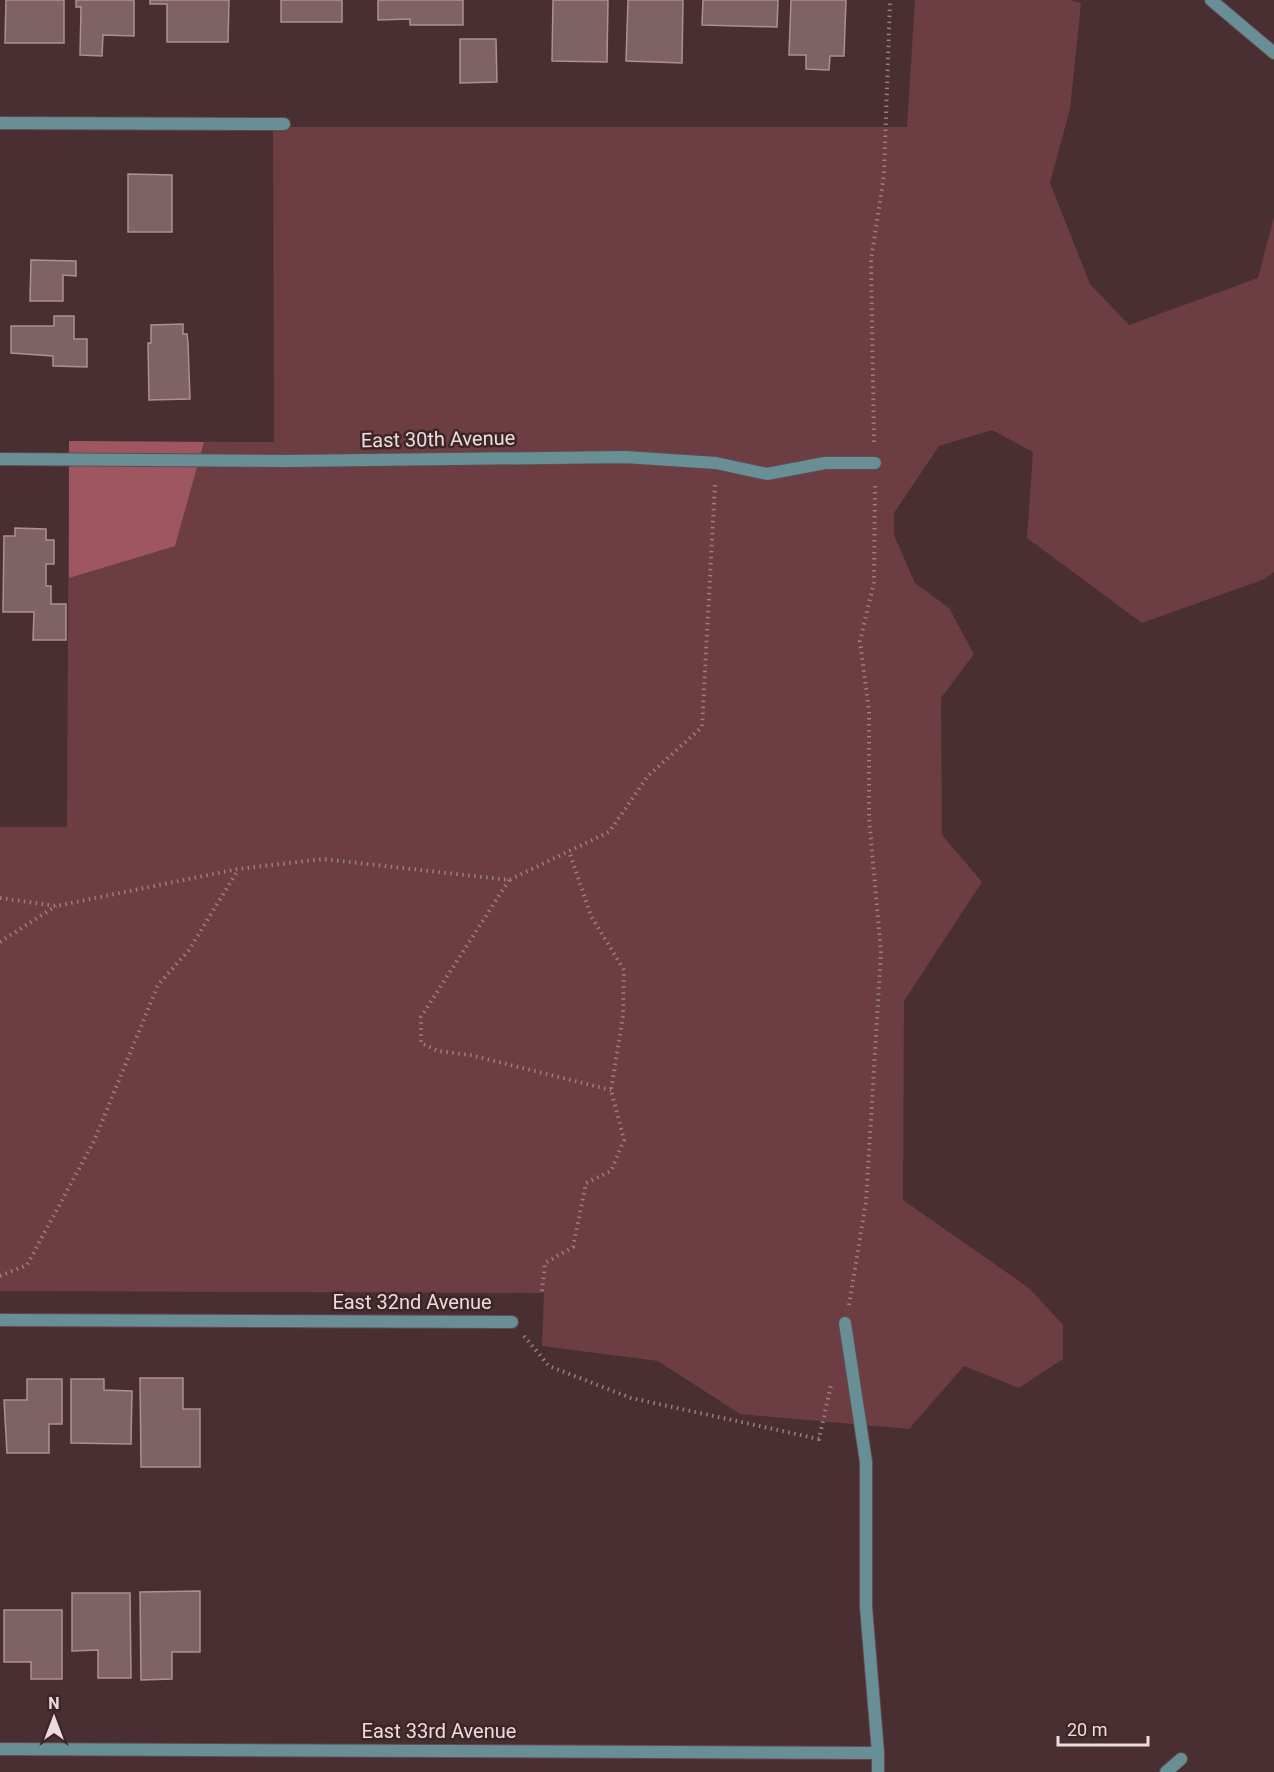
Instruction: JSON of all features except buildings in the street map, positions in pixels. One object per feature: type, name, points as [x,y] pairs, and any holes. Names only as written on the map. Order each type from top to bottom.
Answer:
[{"type":"street","points":[[1211,0],[1274,53]]},
{"type":"street","points":[[0,123],[284,124]]},
{"type":"street","name":"East 30th Avenue","points":[[0,459],[287,461],[625,457],[716,463],[767,474],[825,463],[875,463]]},
{"type":"street","name":"East 32nd Avenue","points":[[0,1320],[512,1322]]},
{"type":"street","points":[[846,1323],[866,1462],[866,1607],[878,1772]]},
{"type":"street","name":"East 33rd Avenue","points":[[0,1749],[878,1753]]},
{"type":"street","points":[[1166,1772],[1181,1759]]},
{"type":"path","points":[[846,1323],[866,1202],[881,952],[869,818],[869,711],[860,641],[874,582],[875,463],[871,260],[884,175],[890,0]]},
{"type":"path","points":[[611,1090],[470,1054],[438,1052],[421,1043],[421,1017],[509,880],[609,832],[648,776],[702,727],[716,463]]},
{"type":"path","points":[[542,1291],[545,1263],[573,1247],[586,1183],[611,1171],[624,1140],[611,1090],[623,1016],[624,970],[591,916],[568,851]]},
{"type":"path","points":[[0,898],[56,906],[238,869],[323,859],[509,880]]},
{"type":"path","points":[[0,1276],[27,1265],[94,1141],[158,985],[189,950],[238,869]]},
{"type":"path","points":[[0,942],[56,906]]},
{"type":"path","name":"East 32nd Avenue","points":[[512,1322],[549,1366],[632,1398],[819,1439],[832,1381]]},
{"type":"shaded area","points":[[915,0],[1070,0],[1081,3],[1070,109],[1050,183],[1090,284],[1129,325],[1258,278],[1274,217],[1274,572],[1265,579],[1142,623],[1027,538],[1033,452],[992,430],[939,446],[894,513],[894,535],[915,583],[949,608],[974,654],[941,698],[942,835],[982,882],[904,1001],[903,1200],[1029,1288],[1063,1325],[1063,1359],[1019,1388],[964,1366],[909,1429],[740,1414],[658,1361],[542,1346],[544,1293],[0,1291],[0,827],[67,827],[69,441],[274,442],[273,127],[907,127]]},
{"type":"shaded area","points":[[69,441],[204,442],[175,546],[69,578]]}]
